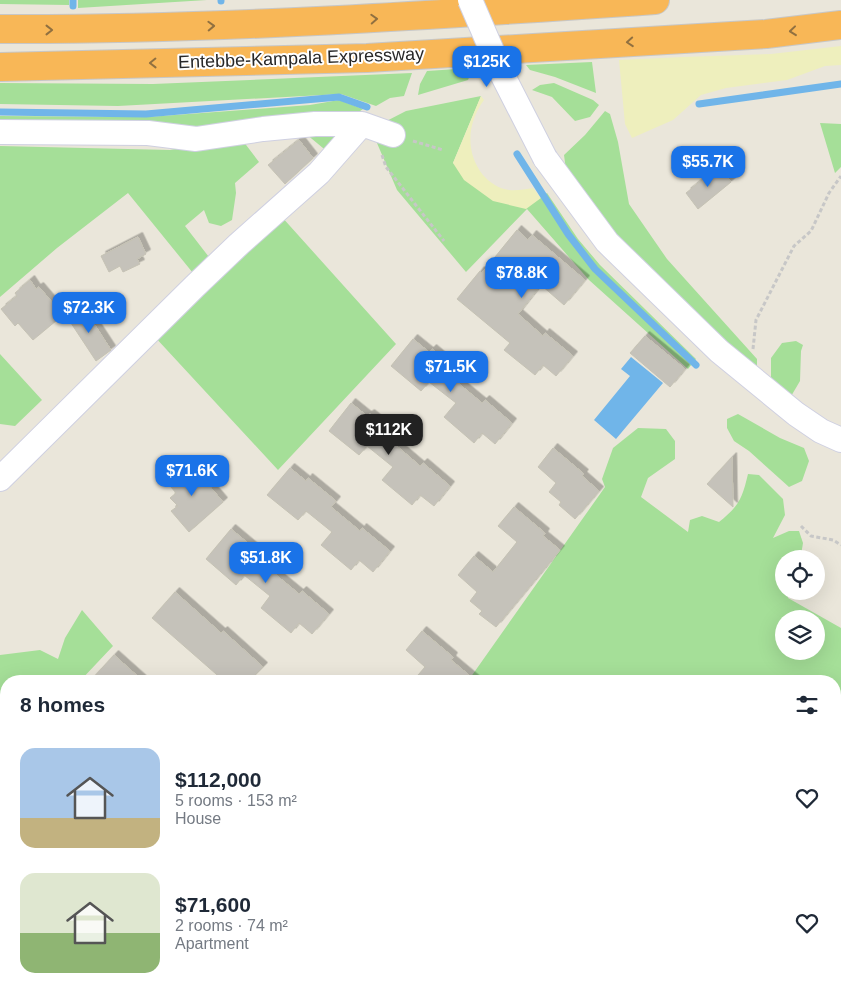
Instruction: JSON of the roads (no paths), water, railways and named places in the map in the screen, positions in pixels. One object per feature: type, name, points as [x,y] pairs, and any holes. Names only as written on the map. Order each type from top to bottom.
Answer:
[{"type":"highway","name":"Entebbe-Kampala Expressway","points":[[0,29],[109,30],[374,20],[655,0]]},
{"type":"highway","name":"Entebbe-Kampala Expressway","points":[[0,67],[367,58],[766,34],[841,26]]},
{"type":"street","points":[[470,0],[502,74],[545,158],[607,242],[719,351],[796,414],[821,431],[841,440]]},
{"type":"street","points":[[0,132],[148,132],[196,139],[263,129],[316,124],[377,129],[320,173],[220,262],[0,478]]},
{"type":"water","points":[[631,357],[663,383],[616,439],[594,420],[630,376],[621,369]]},
{"type":"waterway","points":[[73,0],[73,6]]},
{"type":"waterway","points":[[699,104],[841,84]]},
{"type":"waterway","points":[[0,112],[146,114],[339,97],[367,107]]},
{"type":"waterway","points":[[517,154],[568,234],[595,269],[696,365]]}]
